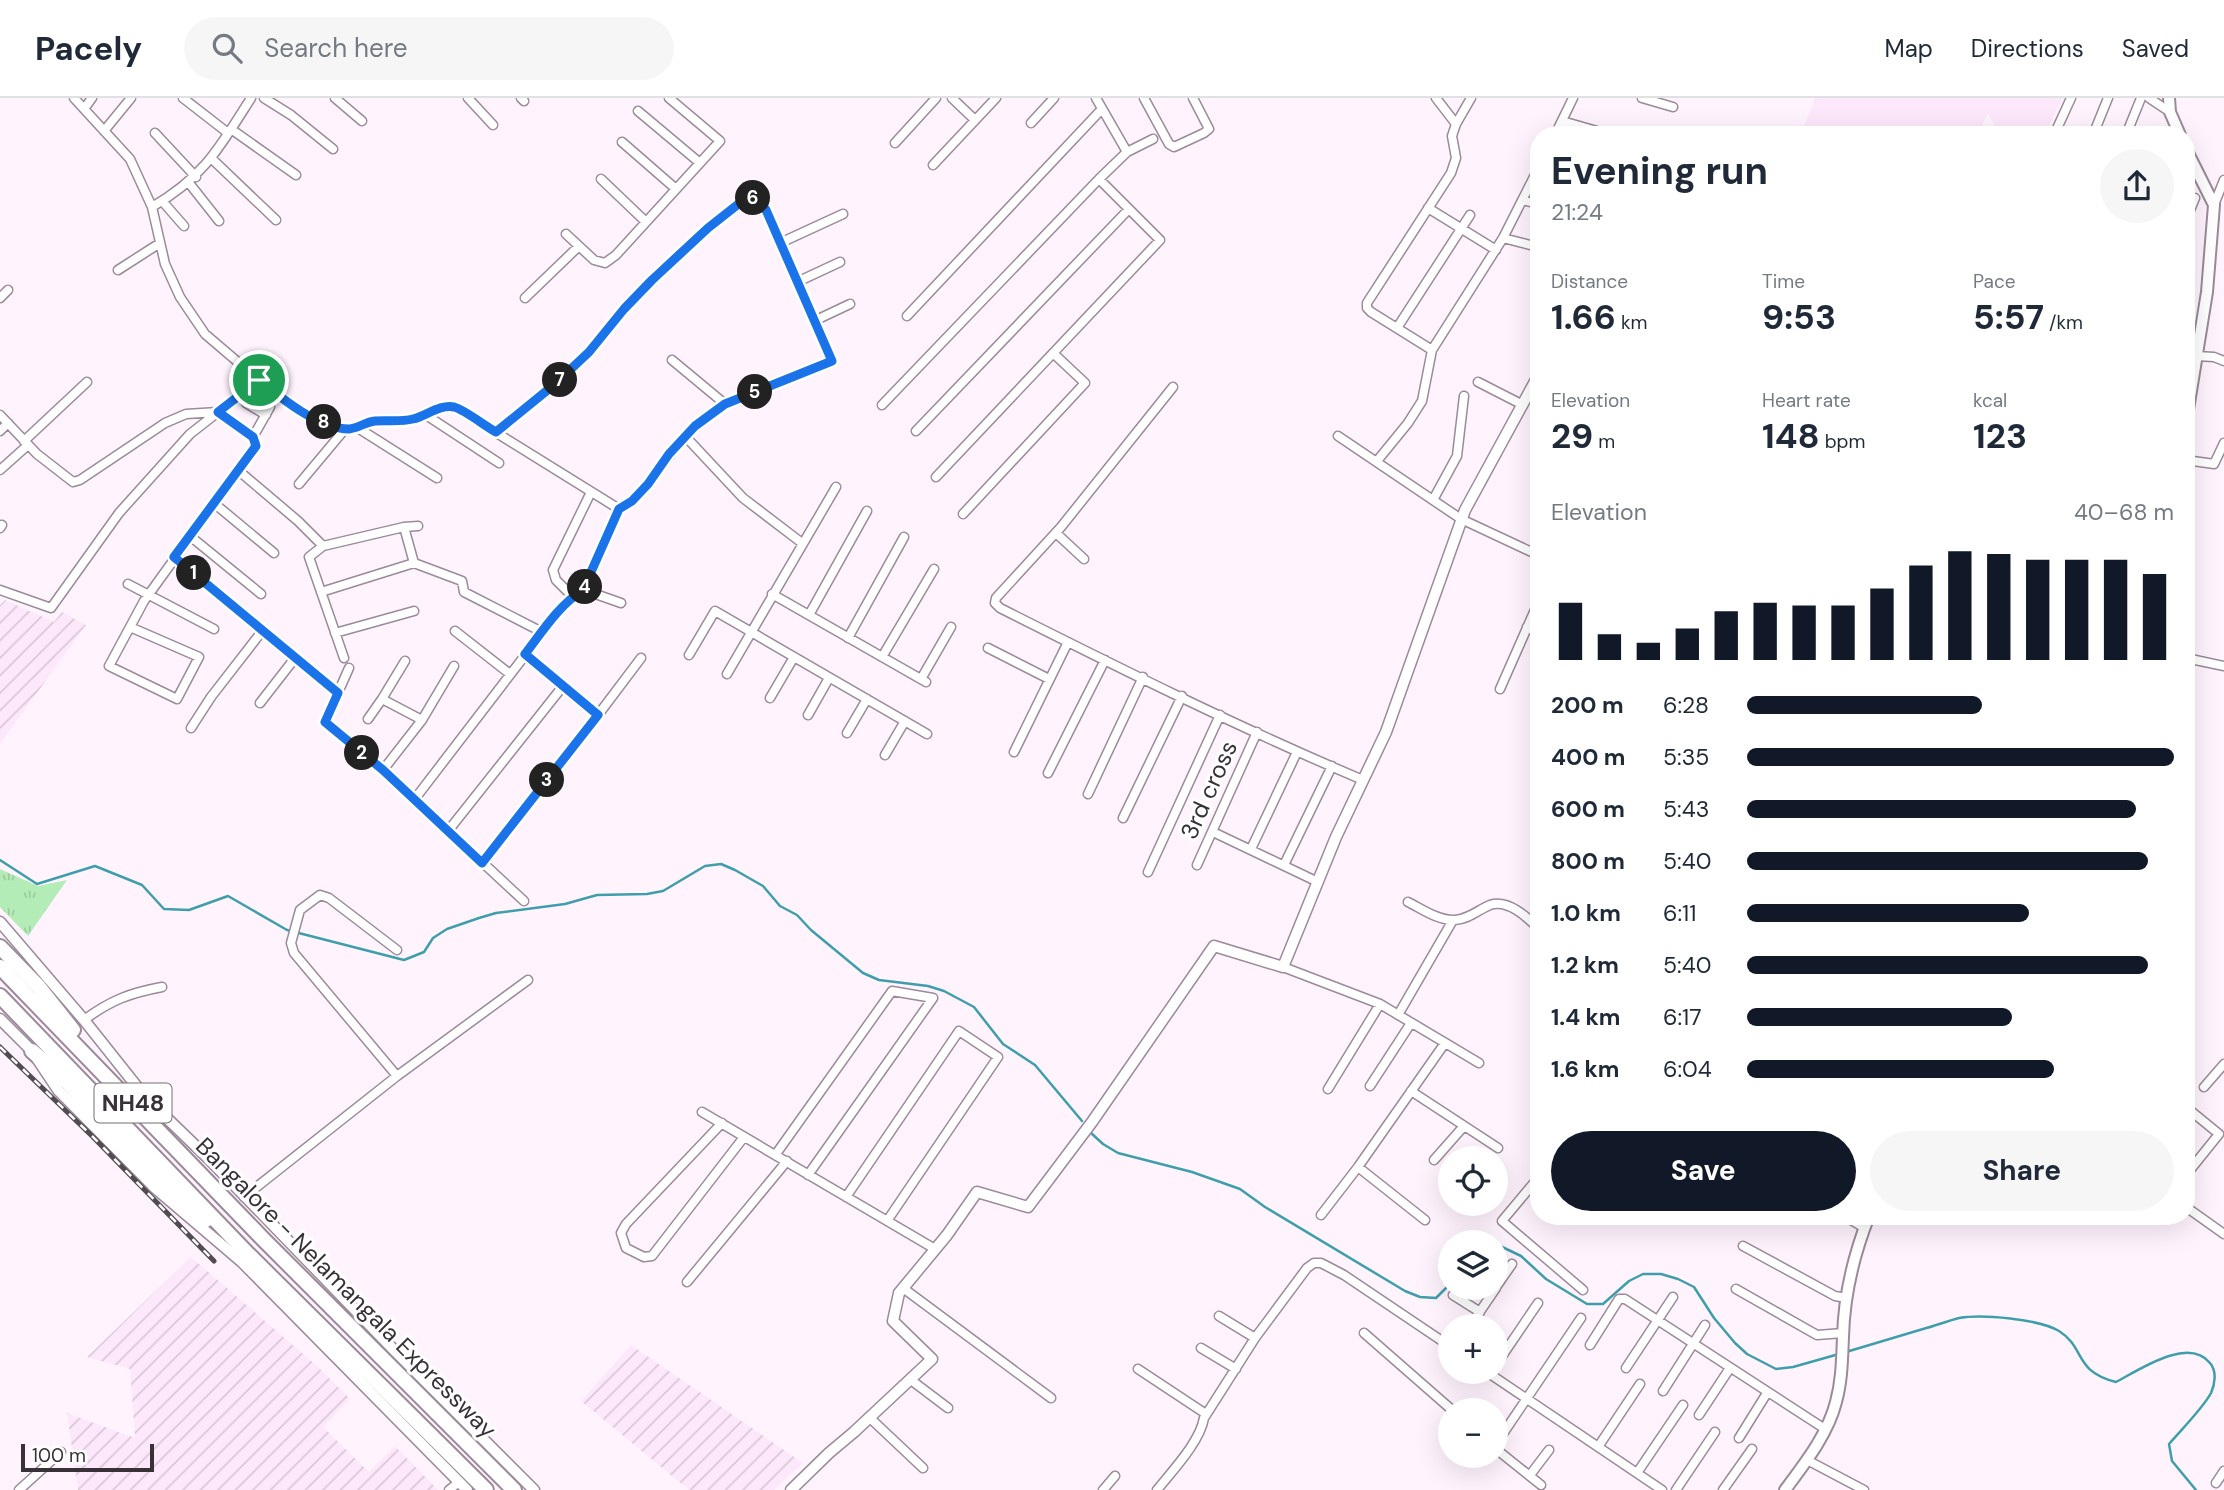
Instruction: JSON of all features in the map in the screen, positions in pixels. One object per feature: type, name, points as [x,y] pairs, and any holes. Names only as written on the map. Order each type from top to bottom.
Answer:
[{"type":"highway","points":[[0,947],[39,988],[97,1066]]},
{"type":"highway","name":"Bangalore - Nelamangala Expressway","points":[[0,967],[264,1240],[514,1490]]},
{"type":"highway","name":"Bangalore - Nelamangala Expressway","points":[[0,996],[248,1254],[485,1490]]},
{"type":"highway","points":[[32,1051],[67,1082],[170,1192],[248,1254]]},
{"type":"main road","points":[[2169,98],[2170,112],[2176,126]]},
{"type":"main road","points":[[2195,167],[2214,205],[2207,292],[2195,363]]},
{"type":"main road","points":[[1785,1490],[1807,1460],[1836,1404],[1847,1298],[1853,1266],[1866,1225]]},
{"type":"street","points":[[74,98],[130,159],[152,208],[165,264],[180,297],[205,334],[290,405],[323,422],[345,429],[358,428],[370,422],[409,420],[442,407],[455,407],[619,509]]},
{"type":"street","points":[[84,109],[93,98]]},
{"type":"street","points":[[104,131],[131,98]]},
{"type":"street","points":[[183,98],[296,175]]},
{"type":"street","points":[[152,208],[192,180],[211,158],[251,98]]},
{"type":"street","points":[[264,98],[333,149]]},
{"type":"street","points":[[335,98],[362,121]]},
{"type":"street","points":[[468,98],[493,125]]},
{"type":"street","points":[[566,234],[594,260],[605,263],[616,255],[720,141],[669,98]]},
{"type":"street","points":[[895,143],[936,98]]},
{"type":"street","points":[[952,98],[975,120]]},
{"type":"street","points":[[933,166],[996,98]]},
{"type":"street","points":[[1031,123],[1054,98]]},
{"type":"street","points":[[1096,98],[1127,152]]},
{"type":"street","points":[[1144,98],[1169,144],[1178,147],[1209,129],[1193,98]]},
{"type":"street","points":[[1436,98],[1456,124]]},
{"type":"street","points":[[1432,350],[1371,312],[1367,303],[1451,173],[1456,158],[1452,136],[1471,98]]},
{"type":"street","points":[[1560,126],[1573,98]]},
{"type":"street","points":[[1642,98],[1673,107]]},
{"type":"street","points":[[2058,126],[2071,98]]},
{"type":"street","points":[[2097,126],[2108,98]]},
{"type":"street","points":[[2130,126],[2141,98]]},
{"type":"street","points":[[2150,98],[2170,112]]},
{"type":"street","points":[[907,316],[1101,110]]},
{"type":"street","points":[[638,111],[700,163]]},
{"type":"street","points":[[1562,121],[1580,126]]},
{"type":"street","points":[[155,133],[219,220]]},
{"type":"street","points":[[882,405],[1099,179],[1127,152],[1153,139]]},
{"type":"street","points":[[622,142],[676,189]]},
{"type":"street","points":[[211,158],[276,220]]},
{"type":"street","points":[[601,179],[646,222]]},
{"type":"street","points":[[936,477],[1160,240],[1099,179]]},
{"type":"street","points":[[2214,205],[2224,180]]},
{"type":"street","points":[[1377,461],[1422,401],[1432,350],[1496,250],[1530,186]]},
{"type":"street","points":[[414,800],[542,632],[573,597],[583,590],[619,509],[632,501],[648,484],[685,436],[725,404],[832,361],[766,210],[758,199],[746,198],[708,228],[624,309],[589,352],[496,432]]},
{"type":"street","points":[[1523,200],[1530,202]]},
{"type":"street","points":[[163,202],[184,226]]},
{"type":"street","points":[[1429,208],[1496,250]]},
{"type":"street","points":[[916,431],[1129,209]]},
{"type":"street","points":[[780,243],[843,214]]},
{"type":"street","points":[[1397,328],[1470,215]]},
{"type":"street","points":[[1503,238],[1530,245]]},
{"type":"street","points":[[118,270],[160,243]]},
{"type":"street","points":[[525,298],[579,246]]},
{"type":"street","points":[[797,282],[840,262]]},
{"type":"street","points":[[0,298],[8,290]]},
{"type":"street","points":[[814,321],[850,304]]},
{"type":"street","points":[[963,514],[1085,383],[1053,353]]},
{"type":"street","points":[[2196,356],[2214,357],[2224,361]]},
{"type":"street","points":[[672,360],[725,404]]},
{"type":"street","points":[[0,590],[51,608],[119,513],[190,434],[259,380]]},
{"type":"street","points":[[0,470],[87,382]]},
{"type":"street","points":[[1478,382],[1523,405]]},
{"type":"street","points":[[1174,387],[1056,533],[996,598],[995,603],[1000,608],[1105,660],[1297,752],[1363,780]]},
{"type":"street","points":[[1283,967],[1336,838],[1386,732],[1461,519],[1530,391]]},
{"type":"street","points":[[1433,500],[1457,456],[1464,396]]},
{"type":"street","points":[[246,403],[268,411],[253,437]]},
{"type":"street","points":[[0,415],[26,443],[73,482],[165,423],[186,414],[218,412],[253,437],[256,446],[148,595],[130,627],[109,666],[177,699],[199,657],[130,627]]},
{"type":"street","points":[[426,415],[499,463]]},
{"type":"street","points":[[0,431],[8,424]]},
{"type":"street","points":[[358,428],[437,478]]},
{"type":"street","points":[[299,484],[345,429]]},
{"type":"street","points":[[685,436],[743,498],[802,543]]},
{"type":"street","points":[[1338,436],[1461,519],[1530,551]]},
{"type":"street","points":[[2195,461],[2214,464],[2224,443]]},
{"type":"street","points":[[239,471],[323,546]]},
{"type":"street","points":[[727,674],[836,487]]},
{"type":"street","points":[[573,597],[556,580],[553,570],[591,492]]},
{"type":"street","points":[[215,504],[274,553]]},
{"type":"street","points":[[809,615],[867,511]]},
{"type":"street","points":[[344,658],[309,557],[323,546],[418,526]]},
{"type":"street","points":[[404,527],[414,563]]},
{"type":"street","points":[[1056,533],[1084,559]]},
{"type":"street","points":[[190,536],[261,594]]},
{"type":"street","points":[[848,638],[904,537]]},
{"type":"street","points":[[174,557],[338,693]]},
{"type":"street","points":[[321,592],[414,563],[462,581],[464,592],[542,632]]},
{"type":"street","points":[[883,657],[934,569]]},
{"type":"street","points":[[128,584],[214,629]]},
{"type":"street","points":[[583,590],[621,603]]},
{"type":"street","points":[[772,594],[923,681],[951,627]]},
{"type":"street","points":[[335,633],[414,611]]},
{"type":"street","points":[[689,654],[715,611],[927,734]]},
{"type":"street","points":[[1500,689],[1530,620]]},
{"type":"street","points":[[191,727],[263,630]]},
{"type":"street","points":[[455,631],[510,674]]},
{"type":"street","points":[[1014,752],[1068,642]]},
{"type":"street","points":[[988,648],[1049,678]]},
{"type":"street","points":[[525,654],[598,715]]},
{"type":"street","points":[[770,698],[794,657]]},
{"type":"street","points":[[260,704],[295,658]]},
{"type":"street","points":[[482,863],[641,658]]},
{"type":"street","points":[[1048,773],[1105,660]]},
{"type":"street","points":[[2195,660],[2224,666]]},
{"type":"street","points":[[368,719],[405,661]]},
{"type":"street","points":[[383,770],[422,720],[454,666]]},
{"type":"street","points":[[349,668],[325,722],[383,770],[524,901]]},
{"type":"street","points":[[1088,794],[1143,677]]},
{"type":"street","points":[[808,715],[830,678]]},
{"type":"street","points":[[448,831],[563,686]]},
{"type":"street","points":[[1123,818],[1182,696]]},
{"type":"street","points":[[382,699],[422,720]]},
{"type":"street","points":[[847,733],[867,699]]},
{"type":"street","points":[[1148,872],[1220,715]]},
{"type":"street","points":[[885,755],[905,721]]},
{"type":"street","name":"3rd cross","points":[[1197,865],[1257,732]]},
{"type":"street","points":[[1251,849],[1297,752]]},
{"type":"street","points":[[1284,865],[1332,766]]},
{"type":"street","points":[[1213,832],[1318,882]]},
{"type":"street","points":[[397,950],[329,898],[320,895],[300,911],[291,943],[294,953],[397,1076]]},
{"type":"street","points":[[1408,902],[1438,917],[1453,920],[1473,915],[1492,904],[1504,904],[1530,921]]},
{"type":"street","points":[[1398,1015],[1453,920]]},
{"type":"street","points":[[0,922],[85,1020],[146,1098],[534,1490]]},
{"type":"street","points":[[791,1490],[932,1359],[893,1321],[899,1293],[903,1287],[935,1250],[977,1192],[1028,1207],[1092,1122],[1214,946],[1283,967],[1380,1004],[1479,1063]]},
{"type":"street","points":[[244,1197],[397,1076],[528,980]]},
{"type":"street","points":[[85,1020],[103,1007],[133,992],[162,987]]},
{"type":"street","points":[[776,1154],[892,991],[933,998],[808,1175]]},
{"type":"street","points":[[1328,1089],[1380,1004]]},
{"type":"street","points":[[0,1019],[32,1051],[58,1090],[155,1188],[242,1262],[463,1486],[449,1490]]},
{"type":"street","points":[[1370,1086],[1412,1023]]},
{"type":"street","points":[[846,1197],[959,1031],[998,1057],[887,1221]]},
{"type":"street","points":[[1321,1215],[1445,1043]]},
{"type":"street","points":[[2204,1087],[2223,1068]]},
{"type":"street","points":[[1411,1091],[1495,1146]]},
{"type":"street","points":[[702,1112],[935,1250]]},
{"type":"street","points":[[2195,1115],[2219,1134],[2195,1164]]},
{"type":"street","points":[[722,1123],[626,1224],[621,1233],[626,1248],[644,1257],[652,1256],[744,1137]]},
{"type":"street","points":[[1434,1160],[1464,1126]]},
{"type":"street","points":[[687,1282],[787,1161]]},
{"type":"street","points":[[1358,1167],[1425,1220]]},
{"type":"street","points":[[1530,1187],[1502,1220],[1583,1290]]},
{"type":"street","points":[[2195,1212],[2223,1229]]},
{"type":"street","points":[[1860,1225],[1865,1228]]},
{"type":"street","points":[[1743,1246],[1835,1296],[1847,1298]]},
{"type":"street","points":[[1157,1490],[1202,1427],[1206,1414],[1255,1338],[1307,1268],[1314,1263],[1321,1263],[1344,1275],[1438,1338]]},
{"type":"street","points":[[1508,1267],[1512,1264]]},
{"type":"street","points":[[903,1287],[1051,1398]]},
{"type":"street","points":[[1735,1289],[1817,1335],[1843,1334]]},
{"type":"street","points":[[1626,1368],[1673,1297]]},
{"type":"street","points":[[1590,1345],[1619,1299],[1625,1299],[1825,1429]]},
{"type":"street","points":[[1461,1300],[1480,1312],[1488,1300]]},
{"type":"street","points":[[1508,1347],[1538,1303]]},
{"type":"street","points":[[1219,1316],[1255,1338]]},
{"type":"street","points":[[1508,1428],[1581,1318]]},
{"type":"street","points":[[1663,1391],[1705,1325]]},
{"type":"street","points":[[1364,1333],[1438,1398]]},
{"type":"street","points":[[1201,1348],[1236,1369]]},
{"type":"street","points":[[1699,1415],[1730,1368]]},
{"type":"street","points":[[1138,1369],[1206,1414]]},
{"type":"street","points":[[911,1380],[948,1408]]},
{"type":"street","points":[[1506,1384],[1662,1490]]},
{"type":"street","points":[[1598,1447],[1640,1384]]},
{"type":"street","points":[[1739,1438],[1767,1393]]},
{"type":"street","points":[[1637,1473],[1683,1405]]},
{"type":"street","points":[[870,1418],[923,1468]]},
{"type":"street","points":[[1676,1490],[1715,1432]]},
{"type":"street","points":[[1723,1490],[1752,1449]]},
{"type":"street","points":[[1530,1475],[1549,1450]]},
{"type":"street","points":[[19,1490],[61,1451]]},
{"type":"street","points":[[1508,1457],[1541,1485]]},
{"type":"street","points":[[1807,1460],[1864,1490]]},
{"type":"street","points":[[2216,1483],[2224,1471]]},
{"type":"street","points":[[1103,1490],[1115,1476]]},
{"type":"shaded area","points":[[1815,98],[2063,98],[2049,126],[1995,126],[1988,113],[1982,126],[1804,126]]},
{"type":"shaded area","points":[[5,600],[54,622],[62,612],[86,625],[0,744],[0,605]]},
{"type":"shaded area","points":[[191,1257],[316,1365],[350,1399],[323,1427],[369,1472],[395,1446],[438,1490],[78,1490],[67,1413],[135,1438],[130,1369],[87,1357]]},
{"type":"shaded area","points":[[631,1345],[803,1463],[774,1490],[689,1490],[581,1401]]},
{"type":"green space","points":[[0,869],[38,886],[67,880],[28,936],[0,907]]},
{"type":"waterway","points":[[0,860],[37,884],[95,866],[142,885],[164,909],[189,910],[228,896],[287,930],[404,960],[424,952],[433,938],[447,929],[479,918],[496,913],[565,904],[597,895],[663,891],[705,866],[721,864],[763,886],[780,906],[797,915],[863,973],[879,980],[928,986],[974,1007],[1003,1044],[1035,1065],[1082,1121]]},
{"type":"waterway","points":[[1091,1133],[1118,1153],[1192,1172],[1240,1189],[1265,1207],[1405,1291],[1420,1297],[1438,1296]]},
{"type":"waterway","points":[[1508,1250],[1521,1256],[1546,1279],[1587,1304],[1603,1304],[1629,1281],[1643,1274],[1661,1274],[1678,1279],[1694,1287],[1714,1318],[1735,1343],[1747,1354],[1776,1369],[1839,1354]]},
{"type":"waterway","points":[[1846,1352],[1959,1318],[1982,1317],[2038,1323],[2059,1331],[2073,1345],[2086,1366],[2102,1377],[2116,1382],[2163,1358],[2189,1353],[2201,1356],[2214,1370],[2211,1393],[2169,1444],[2172,1461],[2196,1490]]},
{"type":"railway","points":[[0,1047],[93,1137],[214,1261]]},
{"type":"route","points":[[752,197],[758,199],[766,210],[832,361],[725,404],[695,426],[669,454],[648,484],[632,501],[619,509],[583,590],[559,611],[525,654],[598,715],[482,863],[383,770],[325,722],[338,693],[174,557],[256,446],[253,437],[218,412],[259,380],[290,405],[323,422],[345,429],[358,428],[370,422],[409,420],[442,407],[455,407],[496,432],[589,352],[624,309],[708,228],[746,198],[752,197]]}]
